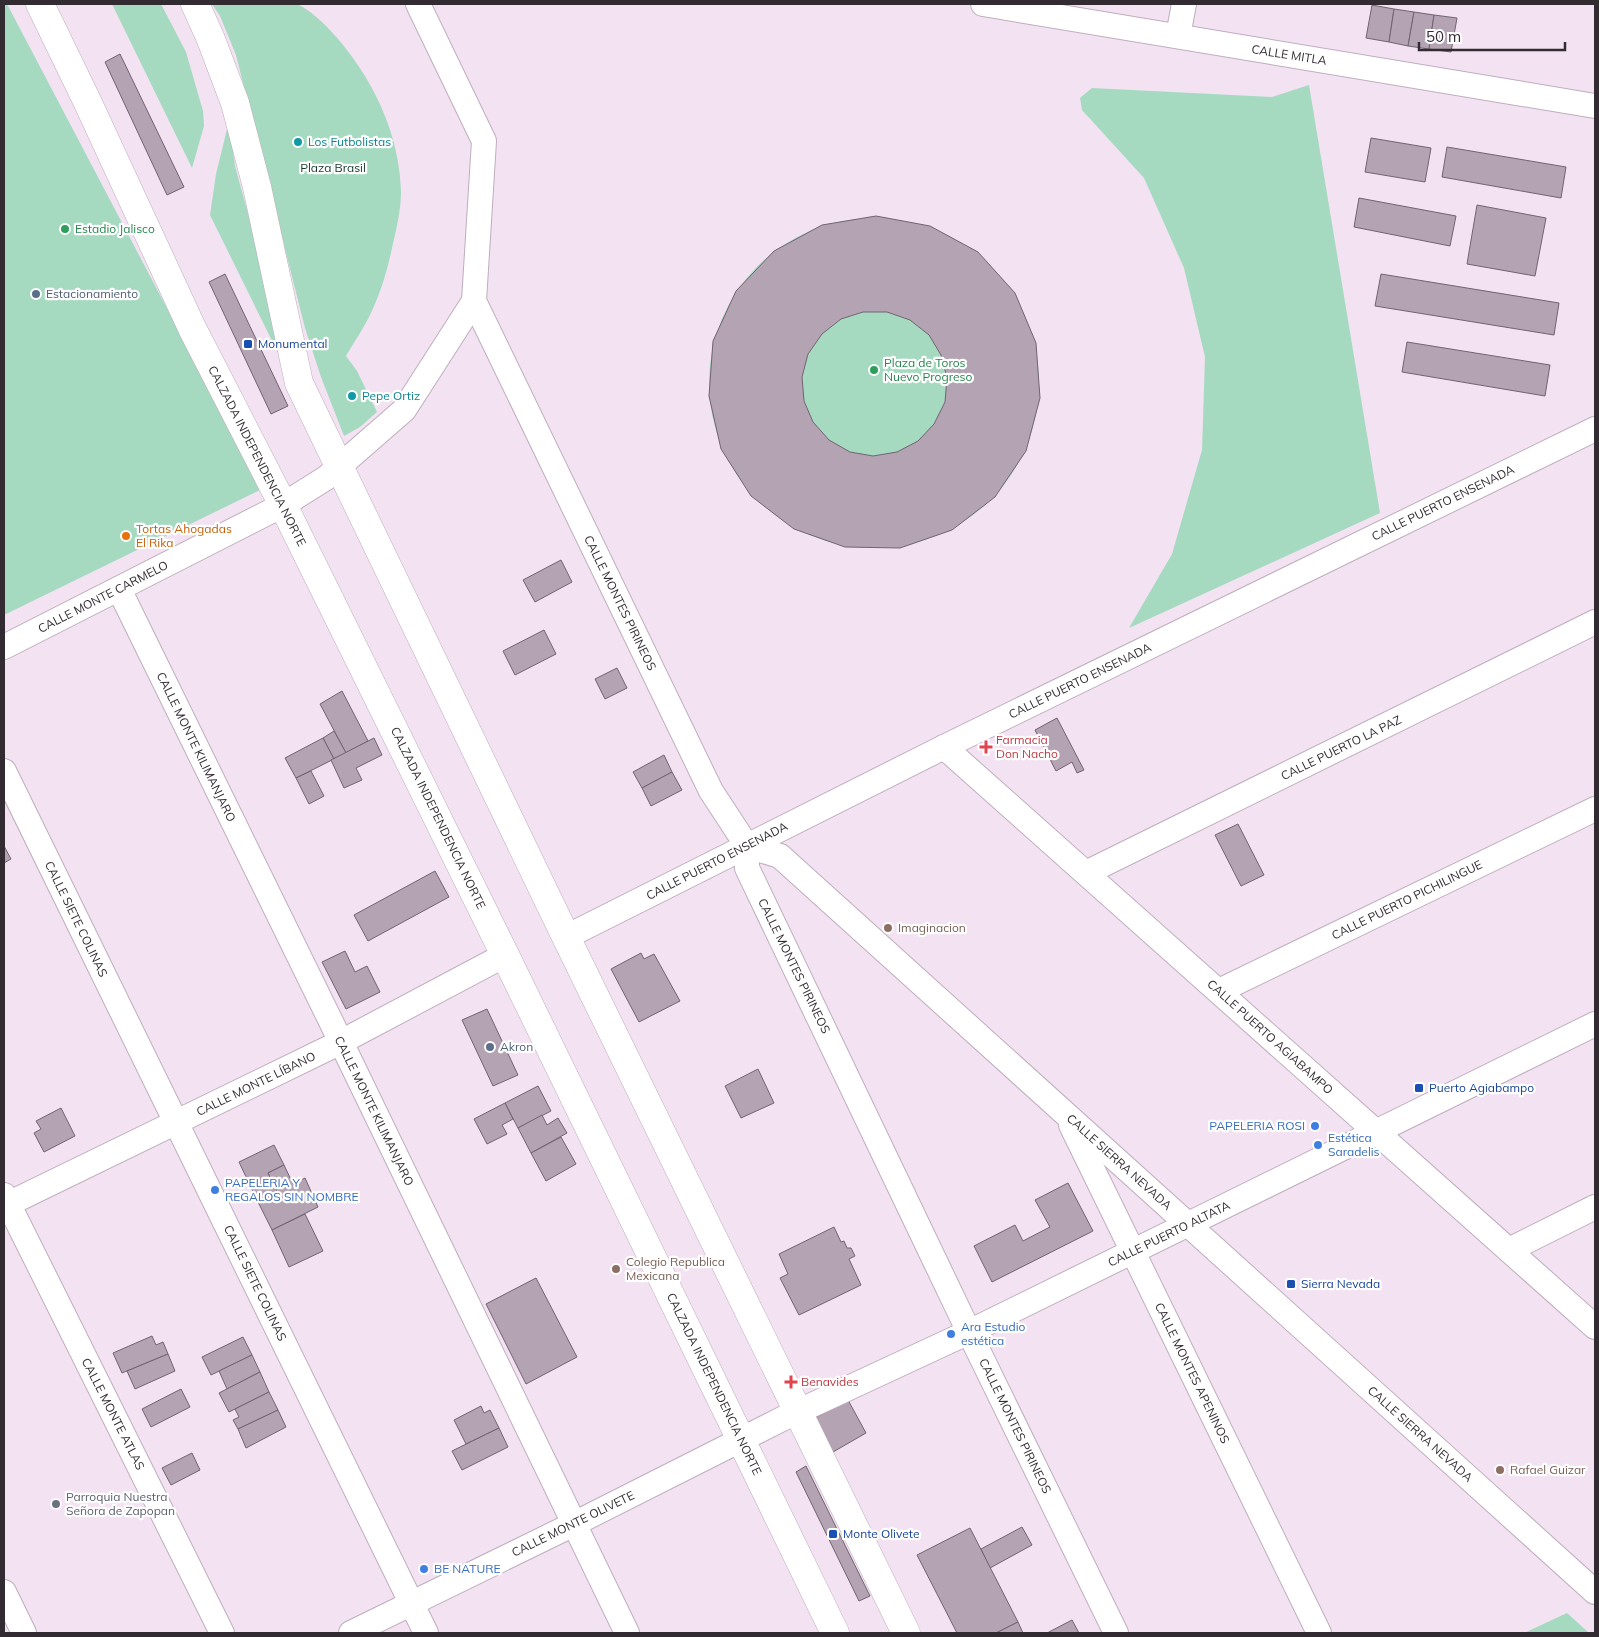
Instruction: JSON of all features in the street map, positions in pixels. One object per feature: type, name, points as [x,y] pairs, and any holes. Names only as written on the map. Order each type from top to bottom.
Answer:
[{"type":"main road","name":"CALZADA INDEPENDENCIA NORTE","points":[[40,4],[192,328],[283,505],[505,954],[560,1071],[835,1633]]},
{"type":"main road","points":[[195,4],[210,37],[235,103],[257,187],[299,383],[566,937],[906,1633]]},
{"type":"street","points":[[283,505],[326,478],[404,410],[474,301],[484,141],[418,4]]},
{"type":"street","name":"CALLE MITLA","points":[[983,4],[1595,106]]},
{"type":"street","points":[[1178,36],[1184,4]]},
{"type":"street","name":"CALLE MONTES PIRINEOS","points":[[474,301],[711,791],[747,846],[747,868],[969,1332],[1116,1633]]},
{"type":"street","name":"CALLE PUERTO ENSENADA","points":[[566,937],[944,747],[1595,429]]},
{"type":"street","name":"CALLE MONTE CARMELO","points":[[4,647],[283,505]]},
{"type":"street","name":"CALLE MONTE KILIMANJARO","points":[[119,589],[627,1633]]},
{"type":"street","name":"CALLE PUERTO LA PAZ","points":[[1086,874],[1595,622]]},
{"type":"street","name":"CALLE PUERTO AGIABAMPO","points":[[944,747],[1595,1327]]},
{"type":"street","name":"CALLE SIETE COLINAS","points":[[4,771],[426,1633]]},
{"type":"street","name":"CALLE PUERTO PICHILINGUE","points":[[1219,991],[1595,809]]},
{"type":"street","name":"CALLE SIERRA NEVADA","points":[[747,846],[780,856],[1595,1592]]},
{"type":"street","name":"CALLE MONTE LÍBANO","points":[[5,1202],[341,1042],[505,954]]},
{"type":"street","name":"CALLE PUERTO ALTATA","points":[[741,1440],[969,1332],[1595,1024]]},
{"type":"street","name":"CALLE MONTES APENINOS","points":[[1065,1113],[1319,1633]]},
{"type":"street","name":"CALLE MONTE ATLAS","points":[[5,1202],[222,1633]]},
{"type":"street","points":[[1509,1250],[1595,1207]]},
{"type":"street","name":"CALLE MONTE OLIVETE","points":[[350,1633],[741,1440]]},
{"type":"street","points":[[4,1592],[24,1633]]},
{"type":"green space","name":"Plaza Brasil","points":[[284,3],[299,5],[307,10],[323,23],[350,54],[365,76],[388,123],[400,174],[399,213],[386,273],[378,297],[368,319],[346,356],[357,371],[377,412],[360,427],[344,436],[321,377],[305,328],[236,55],[220,16],[212,4]]},
{"type":"green space","name":"Estadio Jalisco","points":[[4,4],[7,4],[262,489],[4,615]]},
{"type":"green space","points":[[112,4],[161,4],[186,52],[203,111],[204,126],[192,168]]},
{"type":"green space","points":[[1309,85],[1380,513],[1129,628],[1172,554],[1202,450],[1205,357],[1184,268],[1144,178],[1082,110],[1080,98],[1092,88],[1272,97]]},
{"type":"green space","points":[[229,121],[235,166],[274,309],[283,363],[210,215],[216,174]]},
{"type":"green space","name":"Plaza de Toros Nuevo Progreso","points":[[874,218],[906,221],[952,237],[979,255],[991,266],[1002,278],[1020,305],[1036,351],[1039,383],[1036,415],[1020,461],[1002,488],[991,500],[979,511],[952,529],[906,545],[874,548],[842,545],[796,529],[769,511],[757,500],[746,488],[728,461],[712,415],[709,383],[712,351],[728,305],[746,278],[757,266],[769,255],[796,237],[842,221]]},
{"type":"green space","points":[[1567,1613],[1589,1633],[1524,1633]]},
{"type":"building","points":[[1372,5],[1394,9],[1389,42],[1366,38]]},
{"type":"building","points":[[1394,9],[1414,12],[1408,46],[1389,42]]},
{"type":"building","points":[[1414,12],[1434,15],[1429,49],[1408,46]]},
{"type":"building","points":[[1434,15],[1457,18],[1451,52],[1429,49]]},
{"type":"building","points":[[120,54],[184,187],[167,195],[105,62]]},
{"type":"building","points":[[1371,138],[1431,148],[1425,182],[1365,172]]},
{"type":"building","points":[[1447,147],[1566,167],[1561,198],[1442,177]]},
{"type":"building","points":[[1359,198],[1456,216],[1450,246],[1354,227]]},
{"type":"building","points":[[1477,205],[1546,218],[1535,276],[1467,264]]},
{"type":"building","name":"Plaza de Toros Nuevo Progreso","points":[[876,216],[930,226],[978,252],[1015,293],[1036,343],[1040,398],[1026,451],[995,497],[952,530],[900,548],[845,547],[794,529],[751,496],[721,449],[709,396],[713,341],[736,291],[774,251],[822,225]],"holes":[[[863,312],[887,312],[910,320],[929,335],[941,355],[947,378],[945,402],[934,424],[918,441],[897,452],[873,456],[850,452],[829,440],[813,422],[804,401],[802,377],[808,354],[822,334],[841,319]]]},
{"type":"building","name":"Monumental","points":[[225,274],[288,406],[271,414],[209,282]]},
{"type":"building","points":[[1381,274],[1559,303],[1554,335],[1375,306]]},
{"type":"building","points":[[1407,342],[1550,365],[1545,396],[1402,372]]},
{"type":"building","points":[[561,560],[572,582],[535,602],[523,580]]},
{"type":"building","points":[[544,630],[556,654],[515,675],[503,651]]},
{"type":"building","points":[[617,668],[627,688],[605,699],[595,679]]},
{"type":"building","points":[[342,691],[368,741],[346,753],[320,704]]},
{"type":"building","points":[[1057,718],[1084,770],[1077,773],[1072,762],[1056,771],[1035,730]]},
{"type":"building","points":[[334,731],[346,753],[334,759],[323,738]]},
{"type":"building","points":[[323,738],[334,759],[296,778],[285,758]]},
{"type":"building","points":[[374,738],[382,755],[356,768],[362,780],[344,788],[331,760]]},
{"type":"building","points":[[664,755],[672,772],[642,788],[633,772]]},
{"type":"building","points":[[311,771],[324,796],[309,804],[296,778]]},
{"type":"building","points":[[672,772],[682,790],[651,806],[642,788]]},
{"type":"building","points":[[1238,824],[1264,875],[1241,886],[1215,835]]},
{"type":"building","points":[[4,846],[11,859],[4,863]]},
{"type":"building","points":[[435,871],[449,897],[368,941],[354,915]]},
{"type":"building","points":[[345,951],[355,972],[367,966],[380,992],[346,1009],[322,962]]},
{"type":"building","points":[[641,953],[644,959],[654,954],[680,1001],[639,1022],[611,969]]},
{"type":"building","name":"Akron","points":[[487,1009],[518,1075],[493,1086],[462,1020]]},
{"type":"building","points":[[758,1069],[774,1103],[741,1118],[725,1086]]},
{"type":"building","points":[[538,1086],[551,1111],[518,1128],[505,1103]]},
{"type":"building","points":[[505,1103],[513,1119],[502,1125],[507,1134],[487,1144],[474,1119]]},
{"type":"building","points":[[61,1108],[75,1136],[44,1152],[34,1133],[41,1129],[36,1121]]},
{"type":"building","points":[[542,1115],[547,1125],[558,1118],[567,1133],[531,1153],[518,1128]]},
{"type":"building","points":[[561,1137],[576,1164],[546,1181],[531,1153]]},
{"type":"building","points":[[274,1145],[284,1165],[268,1173],[277,1191],[257,1200],[239,1162]]},
{"type":"building","points":[[284,1165],[293,1184],[305,1178],[318,1207],[272,1230],[257,1200],[277,1191],[268,1173]]},
{"type":"building","points":[[1068,1183],[1093,1231],[992,1282],[974,1246],[1015,1225],[1023,1241],[1050,1227],[1035,1200]]},
{"type":"building","points":[[305,1214],[323,1251],[289,1267],[272,1230]]},
{"type":"building","points":[[834,1227],[841,1242],[844,1241],[847,1248],[851,1248],[855,1256],[849,1259],[861,1285],[799,1315],[780,1278],[788,1274],[779,1254]]},
{"type":"building","points":[[536,1278],[577,1357],[526,1384],[486,1304]]},
{"type":"building","points":[[152,1336],[156,1345],[163,1342],[168,1354],[122,1373],[113,1353]]},
{"type":"building","points":[[243,1337],[252,1355],[211,1375],[202,1357]]},
{"type":"building","points":[[168,1354],[175,1371],[135,1389],[127,1371]]},
{"type":"building","points":[[252,1355],[260,1372],[227,1389],[219,1371]]},
{"type":"building","points":[[260,1372],[269,1392],[229,1412],[219,1393]]},
{"type":"building","points":[[181,1389],[190,1407],[151,1427],[142,1409]]},
{"type":"building","points":[[269,1392],[278,1410],[238,1429],[233,1420],[239,1417],[235,1409]]},
{"type":"building","points":[[848,1400],[866,1433],[833,1452],[815,1418]]},
{"type":"building","points":[[481,1406],[484,1413],[490,1410],[499,1428],[466,1444],[454,1420]]},
{"type":"building","points":[[278,1410],[286,1427],[246,1448],[238,1429]]},
{"type":"building","points":[[499,1428],[508,1447],[462,1470],[452,1451]]},
{"type":"building","points":[[192,1453],[200,1470],[171,1485],[162,1468]]},
{"type":"building","name":"Monte Olivete","points":[[806,1466],[870,1596],[859,1601],[796,1472]]},
{"type":"building","points":[[1022,1527],[1032,1545],[990,1568],[981,1549]]},
{"type":"building","points":[[970,1528],[1018,1622],[996,1633],[957,1633],[917,1555]]},
{"type":"building","points":[[1072,1620],[1079,1633],[1047,1633]]},
{"type":"building","points":[[1018,1622],[1023,1633],[996,1633]]},
{"type":"place","name":"Los Futbolistas","points":[[298,142]]},
{"type":"place","name":"Estadio Jalisco","points":[[65,229]]},
{"type":"place","name":"Estacionamiento","points":[[36,294]]},
{"type":"place","name":"Monumental","points":[[248,344]]},
{"type":"place","name":"Plaza de Toros Nuevo Progreso","points":[[874,370]]},
{"type":"place","name":"Pepe Ortiz","points":[[352,396]]},
{"type":"place","name":"Tortas Ahogadas El Rika","points":[[126,536]]},
{"type":"place","name":"Farmacia Don Nacho","points":[[986,747]]},
{"type":"place","name":"Imaginacion","points":[[888,928]]},
{"type":"place","name":"Akron","points":[[490,1047]]},
{"type":"place","name":"Puerto Agiabampo","points":[[1419,1088]]},
{"type":"place","name":"PAPELERIA ROSI","points":[[1315,1126]]},
{"type":"place","name":"Estética Saradelis","points":[[1318,1145]]},
{"type":"place","name":"PAPELERIA Y REGALOS SIN NOMBRE","points":[[215,1190]]},
{"type":"place","name":"Colegio Republica Mexicana","points":[[616,1269]]},
{"type":"place","name":"Sierra Nevada","points":[[1291,1284]]},
{"type":"place","name":"Ara Estudio estética","points":[[951,1334]]},
{"type":"place","name":"Benavides","points":[[791,1382]]},
{"type":"place","name":"Rafael Guizar","points":[[1500,1470]]},
{"type":"place","name":"Parroquia Nuestra Señora de Zapopan","points":[[56,1504]]},
{"type":"place","name":"Monte Olivete","points":[[833,1534]]},
{"type":"place","name":"BE NATURE","points":[[424,1569]]}]
